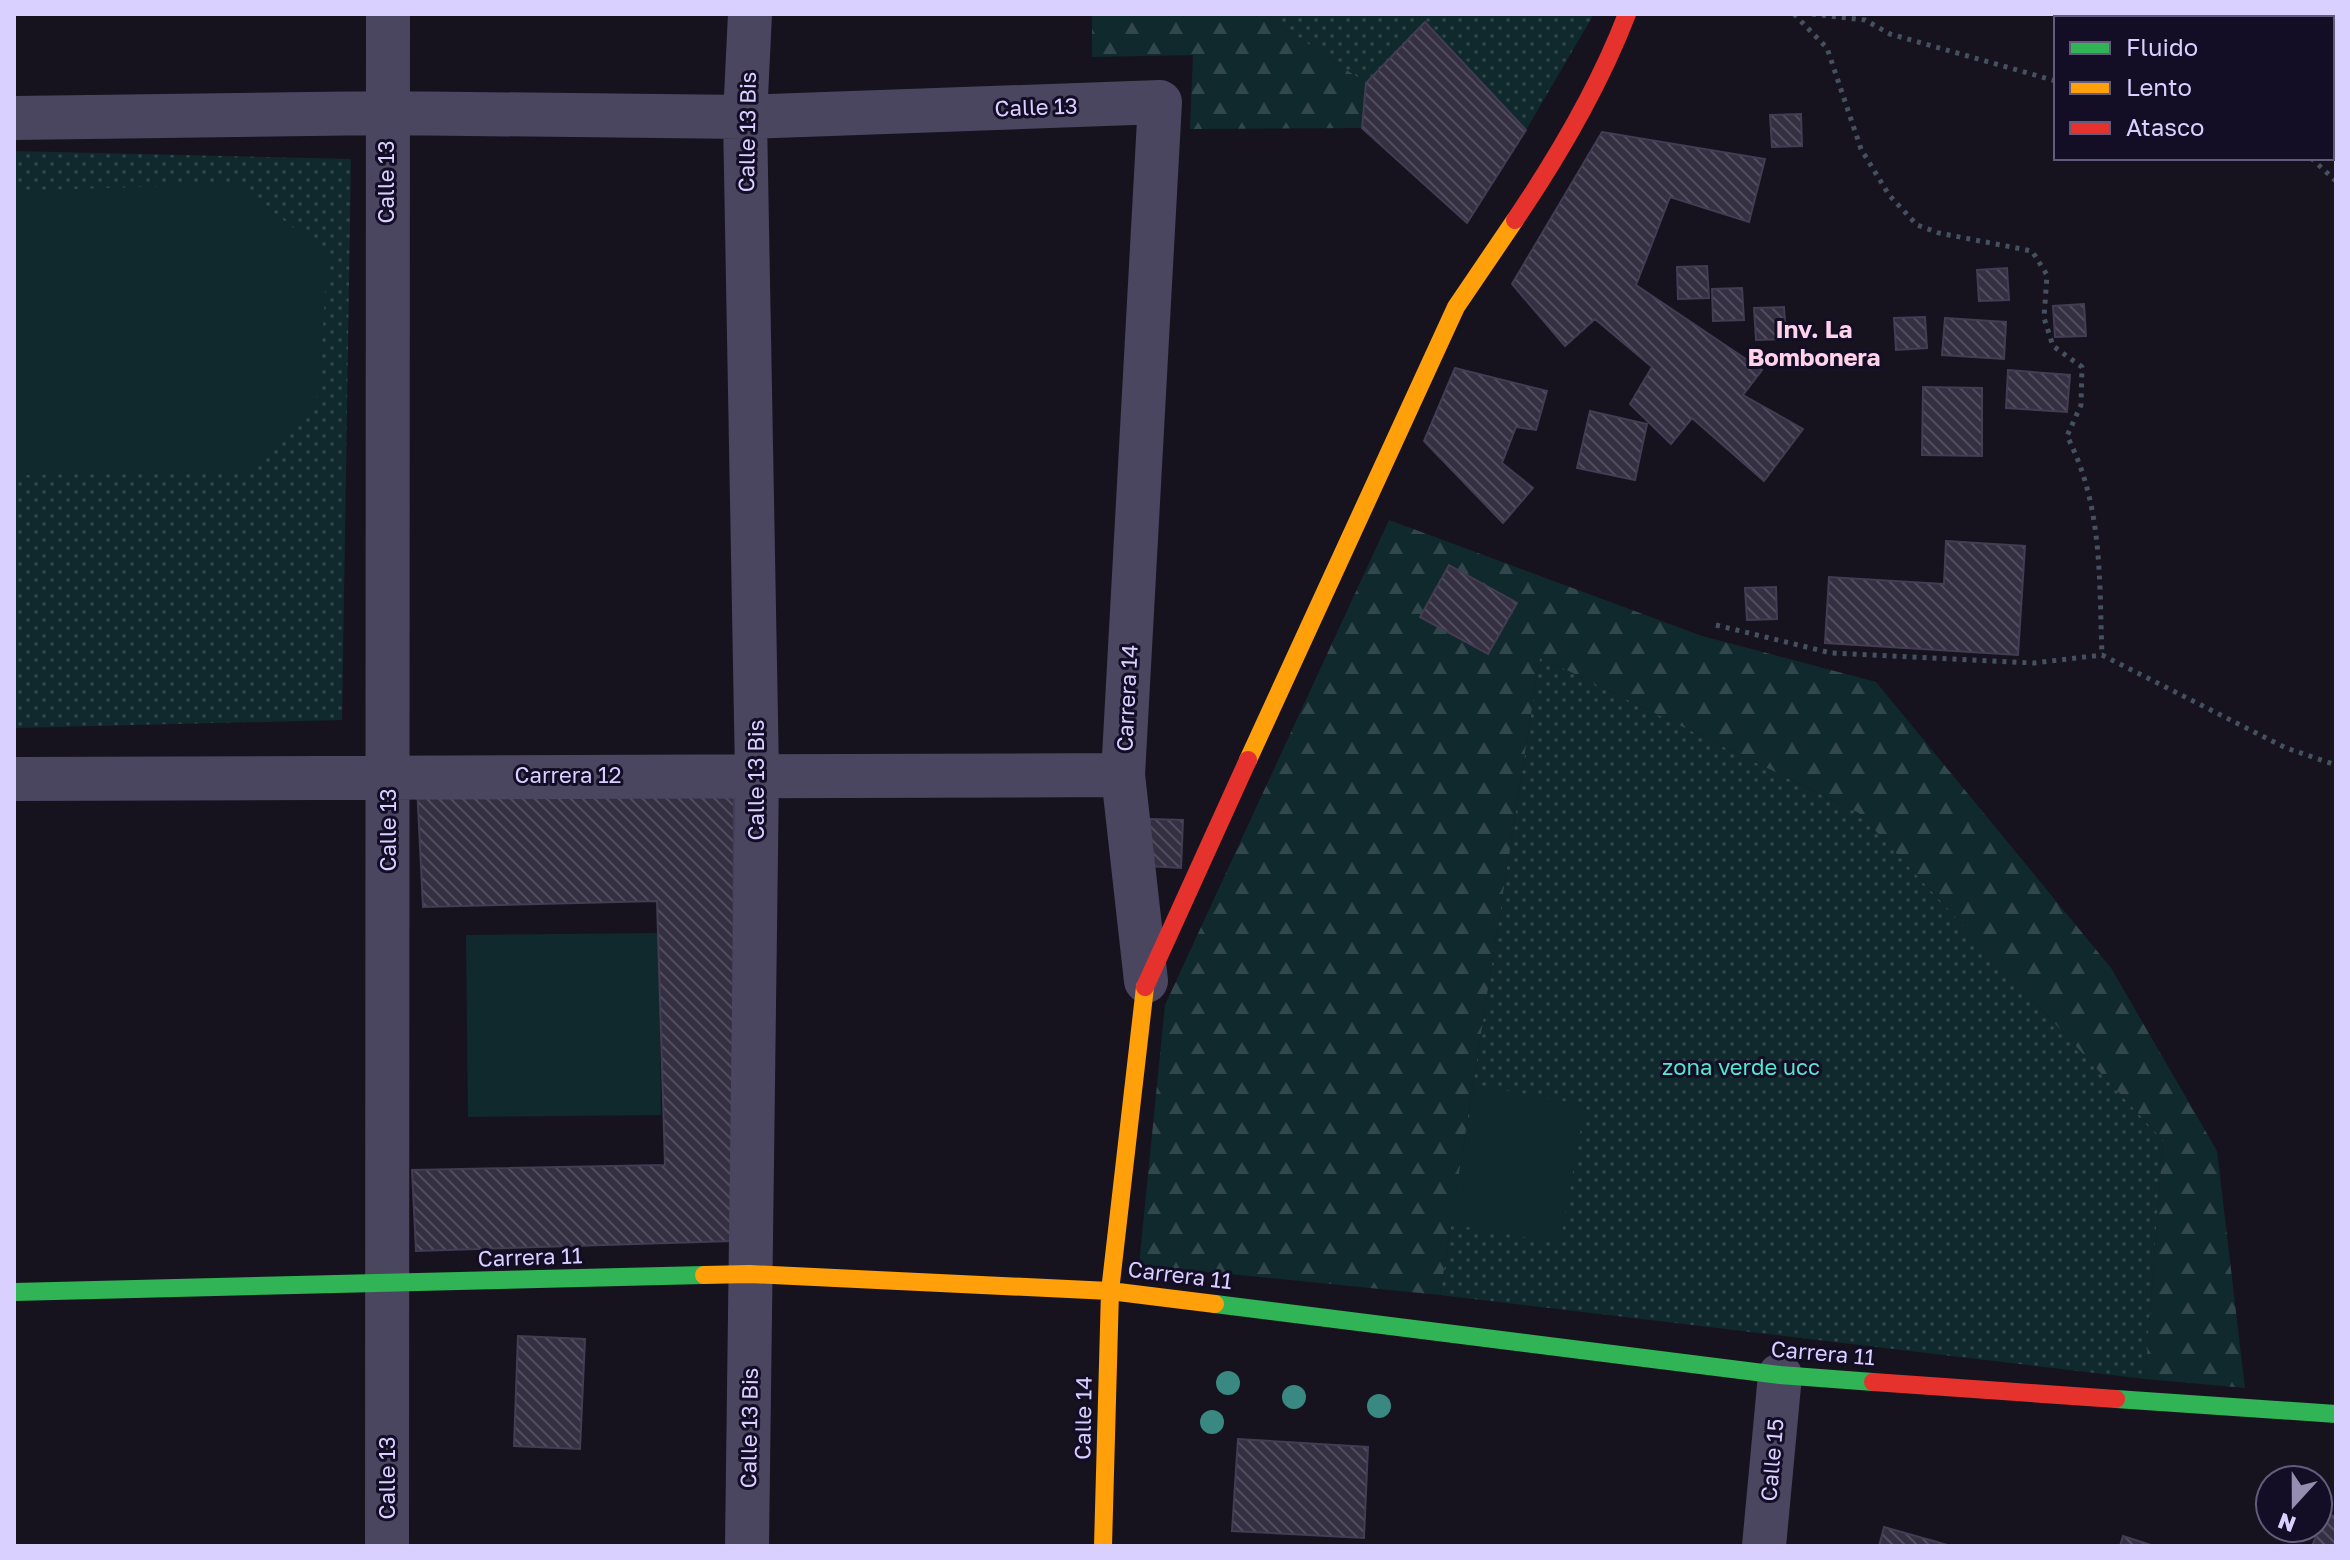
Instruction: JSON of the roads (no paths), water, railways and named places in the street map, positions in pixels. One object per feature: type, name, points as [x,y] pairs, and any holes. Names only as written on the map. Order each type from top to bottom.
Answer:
[{"type":"street","name":"Calle 13","points":[[387,1546],[385,113],[388,14]]},
{"type":"street","name":"Calle 13 Bis","points":[[747,1546],[757,774],[745,117],[750,14]]},
{"type":"street","points":[[1146,981],[1456,307],[1547,173],[1608,64],[1627,14]]},
{"type":"street","name":"Calle 13","points":[[14,118],[385,113],[745,117],[1160,102]]},
{"type":"street","name":"Carrera 14","points":[[1110,1291],[1146,981],[1123,775],[1160,102]]},
{"type":"street","name":"Carrera 12","points":[[14,779],[388,775],[1123,775]]},
{"type":"street","name":"Carrera 11","points":[[14,1292],[750,1274],[1110,1291],[1780,1375],[2336,1414]]},
{"type":"street","name":"Calle 14","points":[[1103,1546],[1110,1291]]},
{"type":"street","name":"Calle 15","points":[[1764,1546],[1780,1375]]},
{"type":"district","name":"Inv. La Bombonera","points":[[1814,344]]},
{"type":"park label","name":"zona verde ucc","points":[[1741,1067]]}]
